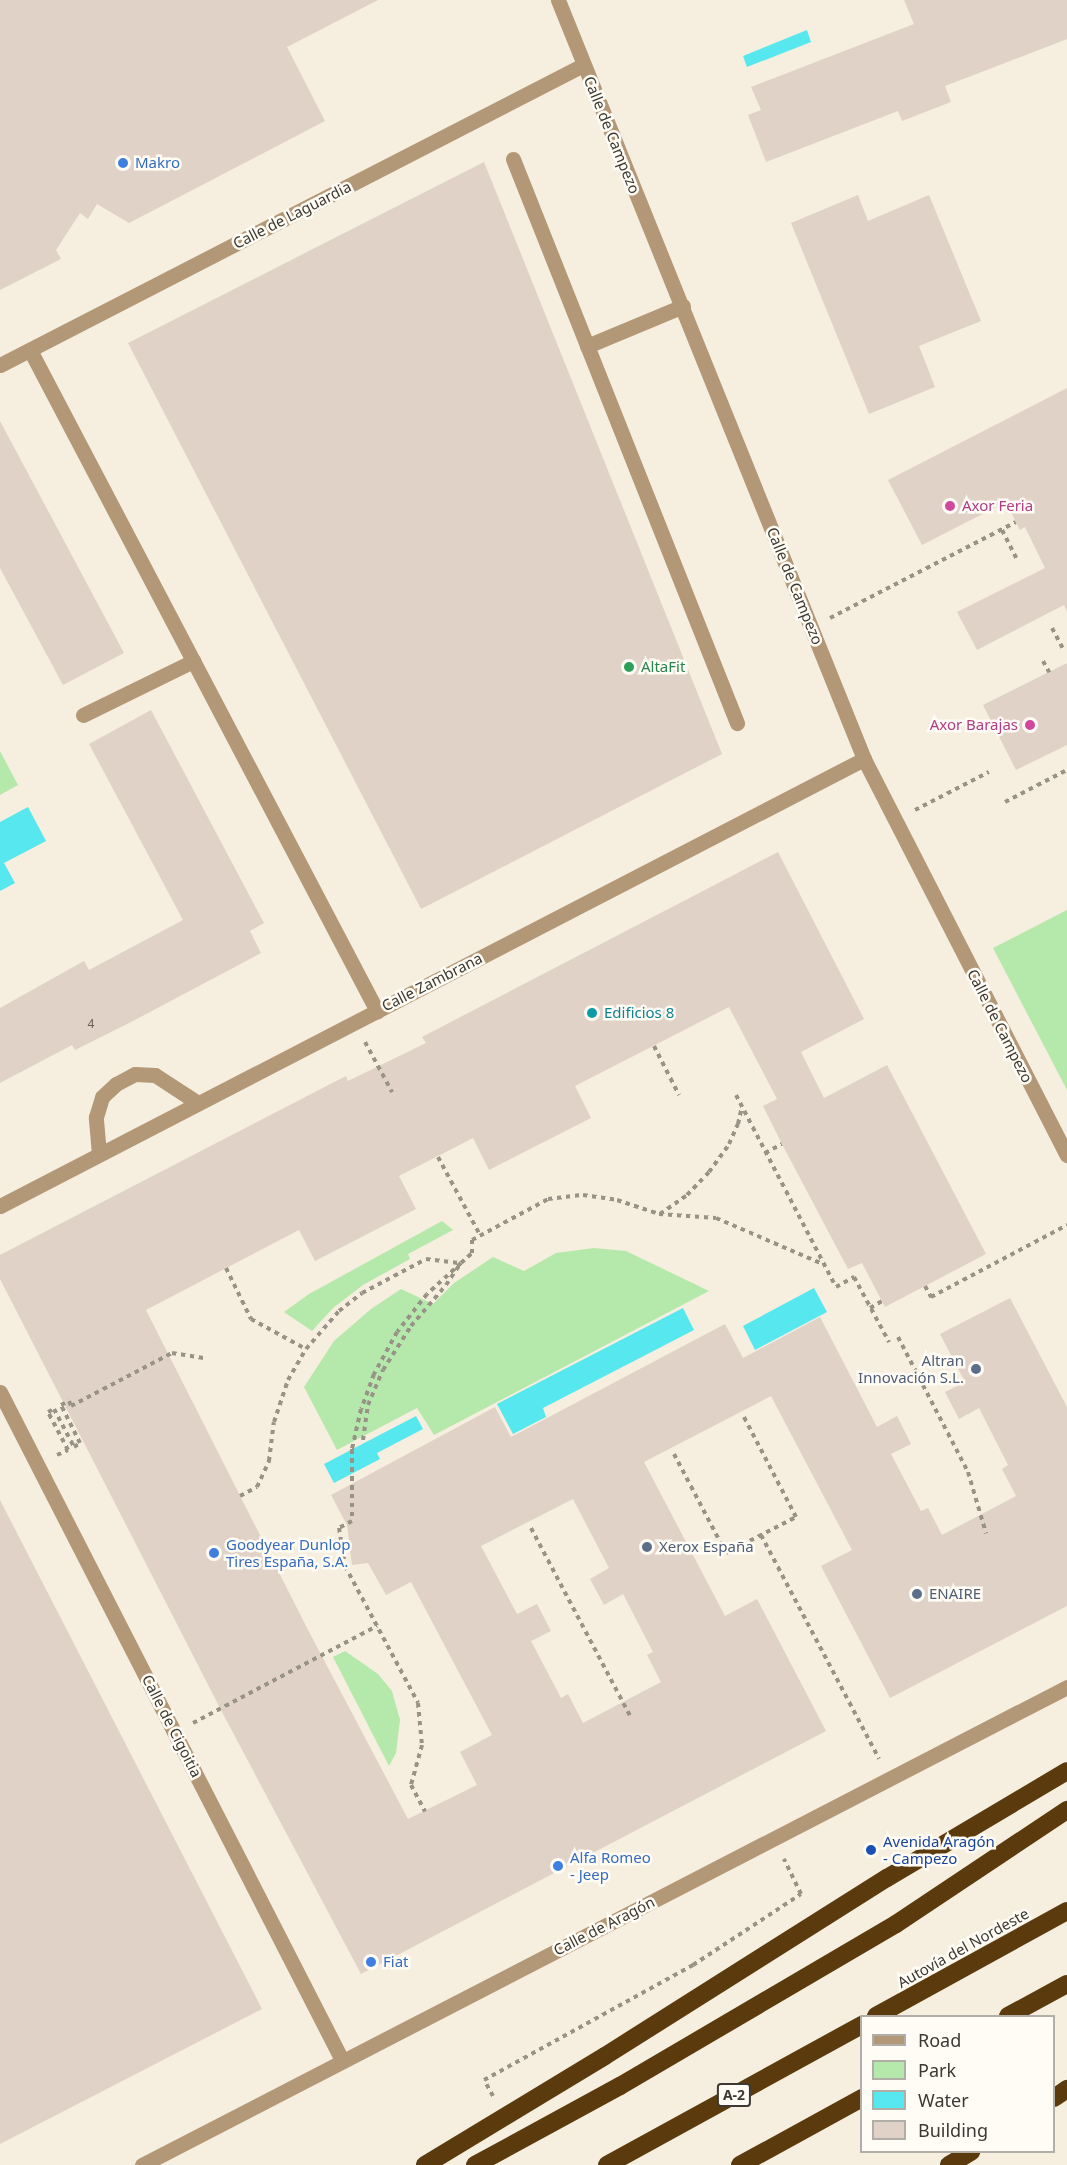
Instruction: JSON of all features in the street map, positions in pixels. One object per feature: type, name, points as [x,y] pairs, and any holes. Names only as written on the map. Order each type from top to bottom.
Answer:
[{"type":"highway","points":[[425,2165],[605,2056],[887,1878],[1067,1771]]},
{"type":"highway","points":[[475,2165],[620,2086],[896,1924],[1067,1810]]},
{"type":"highway","name":"Autovía del Nordeste","points":[[878,2015],[1067,1911]]},
{"type":"highway","points":[[1010,2015],[1067,1984]]},
{"type":"highway","name":"A-2","points":[[607,2165],[860,2026]]},
{"type":"highway","points":[[740,2165],[860,2099]]},
{"type":"highway","points":[[949,2165],[968,2153]]},
{"type":"street","name":"Calle de Campezo","points":[[558,0],[864,759],[1067,1155]]},
{"type":"street","name":"Calle de Laguardia","points":[[0,365],[583,65]]},
{"type":"street","points":[[513,159],[737,723]]},
{"type":"street","points":[[587,346],[682,306]]},
{"type":"street","points":[[30,350],[377,1011]]},
{"type":"street","points":[[83,714],[193,661]]},
{"type":"street","name":"Calle Zambrana","points":[[0,1206],[864,759]]},
{"type":"street","points":[[99,1154],[96,1117],[102,1097],[116,1084],[135,1074],[154,1075],[198,1103]]},
{"type":"street","name":"Calle de Cigoitia","points":[[0,1392],[342,2060]]},
{"type":"street","name":"Calle de Aragón","points":[[142,2165],[1067,1687]]},
{"type":"path","points":[[812,627],[1016,522]]},
{"type":"path","points":[[1002,530],[1017,560]]},
{"type":"path","points":[[1052,628],[1064,651]]},
{"type":"path","points":[[1043,661],[1049,672]]},
{"type":"path","points":[[1005,802],[1067,770]]},
{"type":"path","points":[[895,820],[990,772]]},
{"type":"path","points":[[359,1031],[392,1092]]},
{"type":"path","points":[[654,1046],[679,1095]]},
{"type":"path","points":[[736,1095],[836,1287],[854,1277],[889,1342]]},
{"type":"path","points":[[659,1214],[687,1195],[708,1172],[729,1144],[742,1106]]},
{"type":"path","points":[[765,1153],[782,1144]]},
{"type":"path","points":[[438,1157],[480,1235]]},
{"type":"path","points":[[424,1811],[411,1785],[422,1745],[418,1703],[345,1566],[339,1528],[352,1521],[352,1449],[367,1391],[397,1332],[441,1280],[472,1253],[471,1240],[548,1199],[583,1196],[617,1200],[659,1214],[716,1218],[825,1265]]},
{"type":"path","points":[[925,1286],[931,1297],[1067,1225]]},
{"type":"path","points":[[240,1496],[257,1487],[269,1461],[274,1422],[288,1380],[306,1349],[339,1311],[362,1293],[426,1258],[461,1263]]},
{"type":"path","points":[[363,1440],[368,1405],[383,1370],[411,1326],[446,1285],[461,1263]]},
{"type":"path","points":[[226,1268],[251,1318],[306,1349]]},
{"type":"path","points":[[870,1308],[882,1301]]},
{"type":"path","points":[[898,1337],[968,1472],[986,1533]]},
{"type":"path","points":[[50,1459],[68,1450],[48,1412],[54,1409],[74,1447],[80,1443],[61,1405],[69,1401],[71,1406],[172,1353],[204,1358]]},
{"type":"path","points":[[674,1454],[726,1553],[796,1517],[744,1417]]},
{"type":"path","points":[[531,1528],[631,1718]]},
{"type":"path","points":[[761,1535],[880,1762]]},
{"type":"path","points":[[187,1726],[377,1626]]},
{"type":"path","points":[[693,1965],[801,1894],[775,1838]]},
{"type":"green space","points":[[0,751],[18,785],[0,795]]},
{"type":"green space","points":[[1067,910],[1067,1090],[993,948]]},
{"type":"green space","points":[[442,1221],[453,1230],[408,1254],[410,1259],[363,1285],[333,1308],[312,1331],[284,1312],[309,1294]]},
{"type":"green space","points":[[594,1248],[626,1251],[709,1291],[434,1435],[417,1408],[337,1450],[304,1387],[334,1341],[371,1309],[401,1289],[433,1304],[454,1283],[493,1257],[524,1271],[556,1253]]},
{"type":"green space","points":[[345,1651],[378,1674],[392,1691],[400,1720],[396,1753],[389,1766],[333,1657]]},
{"type":"water","points":[[807,30],[811,42],[747,67],[743,56]]},
{"type":"water","points":[[28,807],[46,841],[4,863],[15,883],[0,891],[0,822]]},
{"type":"water","points":[[814,1288],[827,1312],[755,1350],[743,1326]]},
{"type":"water","points":[[683,1308],[694,1330],[543,1408],[546,1417],[513,1434],[497,1404]]},
{"type":"water","points":[[416,1416],[423,1429],[377,1453],[380,1459],[334,1483],[324,1464]]},
{"type":"building","name":"Makro","points":[[0,0],[378,0],[287,47],[325,121],[129,223],[97,204],[88,219],[80,213],[56,250],[61,259],[0,290]]},
{"type":"building","points":[[904,0],[1067,0],[1067,39],[945,86],[951,102],[902,121],[898,111],[766,162],[748,115],[761,110],[751,87],[914,24]]},
{"type":"building","points":[[484,162],[722,754],[421,909],[128,343]]},
{"type":"building","points":[[858,195],[868,221],[929,195],[981,321],[919,346],[935,387],[869,414],[791,223]]},
{"type":"building","name":"Axor Feria","points":[[1067,388],[1067,612],[1064,605],[977,650],[957,612],[1045,568],[1025,527],[1020,530],[1006,502],[922,545],[888,480]]},
{"type":"building","points":[[0,421],[124,653],[63,685],[0,568]]},
{"type":"building","name":"Axor Barajas","points":[[1067,663],[1067,745],[1016,770],[983,705]]},
{"type":"building","points":[[151,710],[264,923],[250,931],[261,953],[75,1050],[72,1045],[0,1083],[0,1008],[84,961],[89,970],[183,920],[89,744]]},
{"type":"building","points":[[778,852],[864,1019],[801,1052],[824,1098],[887,1065],[986,1254],[885,1307],[862,1263],[848,1269],[782,1144],[763,1106],[777,1099],[729,1007],[575,1086],[591,1118],[489,1170],[473,1138],[399,1176],[416,1209],[315,1261],[299,1230],[146,1310],[307,1628],[408,1819],[477,1785],[460,1752],[492,1735],[411,1582],[386,1595],[368,1563],[352,1565],[347,1525],[331,1495],[495,1407],[511,1437],[725,1324],[743,1358],[820,1317],[877,1427],[897,1416],[911,1444],[891,1454],[921,1511],[928,1508],[942,1535],[1016,1496],[1002,1469],[1008,1465],[979,1408],[959,1419],[945,1392],[965,1382],[940,1334],[1010,1298],[1067,1407],[1067,1606],[890,1698],[821,1566],[852,1550],[771,1396],[644,1462],[725,1616],[757,1599],[826,1731],[361,1974],[222,1712],[0,1279],[0,1255],[346,1076],[348,1081],[426,1043],[422,1037]],"holes":[[[573,1499],[609,1568],[590,1579],[604,1605],[623,1594],[653,1652],[647,1655],[661,1682],[583,1723],[568,1694],[561,1698],[531,1641],[551,1631],[537,1604],[517,1614],[481,1546]]]},
{"type":"building","points":[[0,1500],[262,2009],[0,2144]]},
{"type":"place","name":"Makro","points":[[123,163]]},
{"type":"place","name":"Axor Feria","points":[[950,506]]},
{"type":"place","name":"AltaFit","points":[[629,667]]},
{"type":"place","name":"Axor Barajas","points":[[1030,725]]},
{"type":"place","name":"Edificios 8","points":[[592,1013]]},
{"type":"place","name":"Altran Innovación S.L.","points":[[976,1369]]},
{"type":"place","name":"Xerox España","points":[[647,1547]]},
{"type":"place","name":"Goodyear Dunlop Tires España, S.A.","points":[[214,1553]]},
{"type":"place","name":"ENAIRE","points":[[917,1594]]},
{"type":"place","name":"Avenida Aragón - Campezo","points":[[871,1850]]},
{"type":"place","name":"Alfa Romeo - Jeep","points":[[558,1866]]},
{"type":"place","name":"Fiat","points":[[371,1962]]}]
